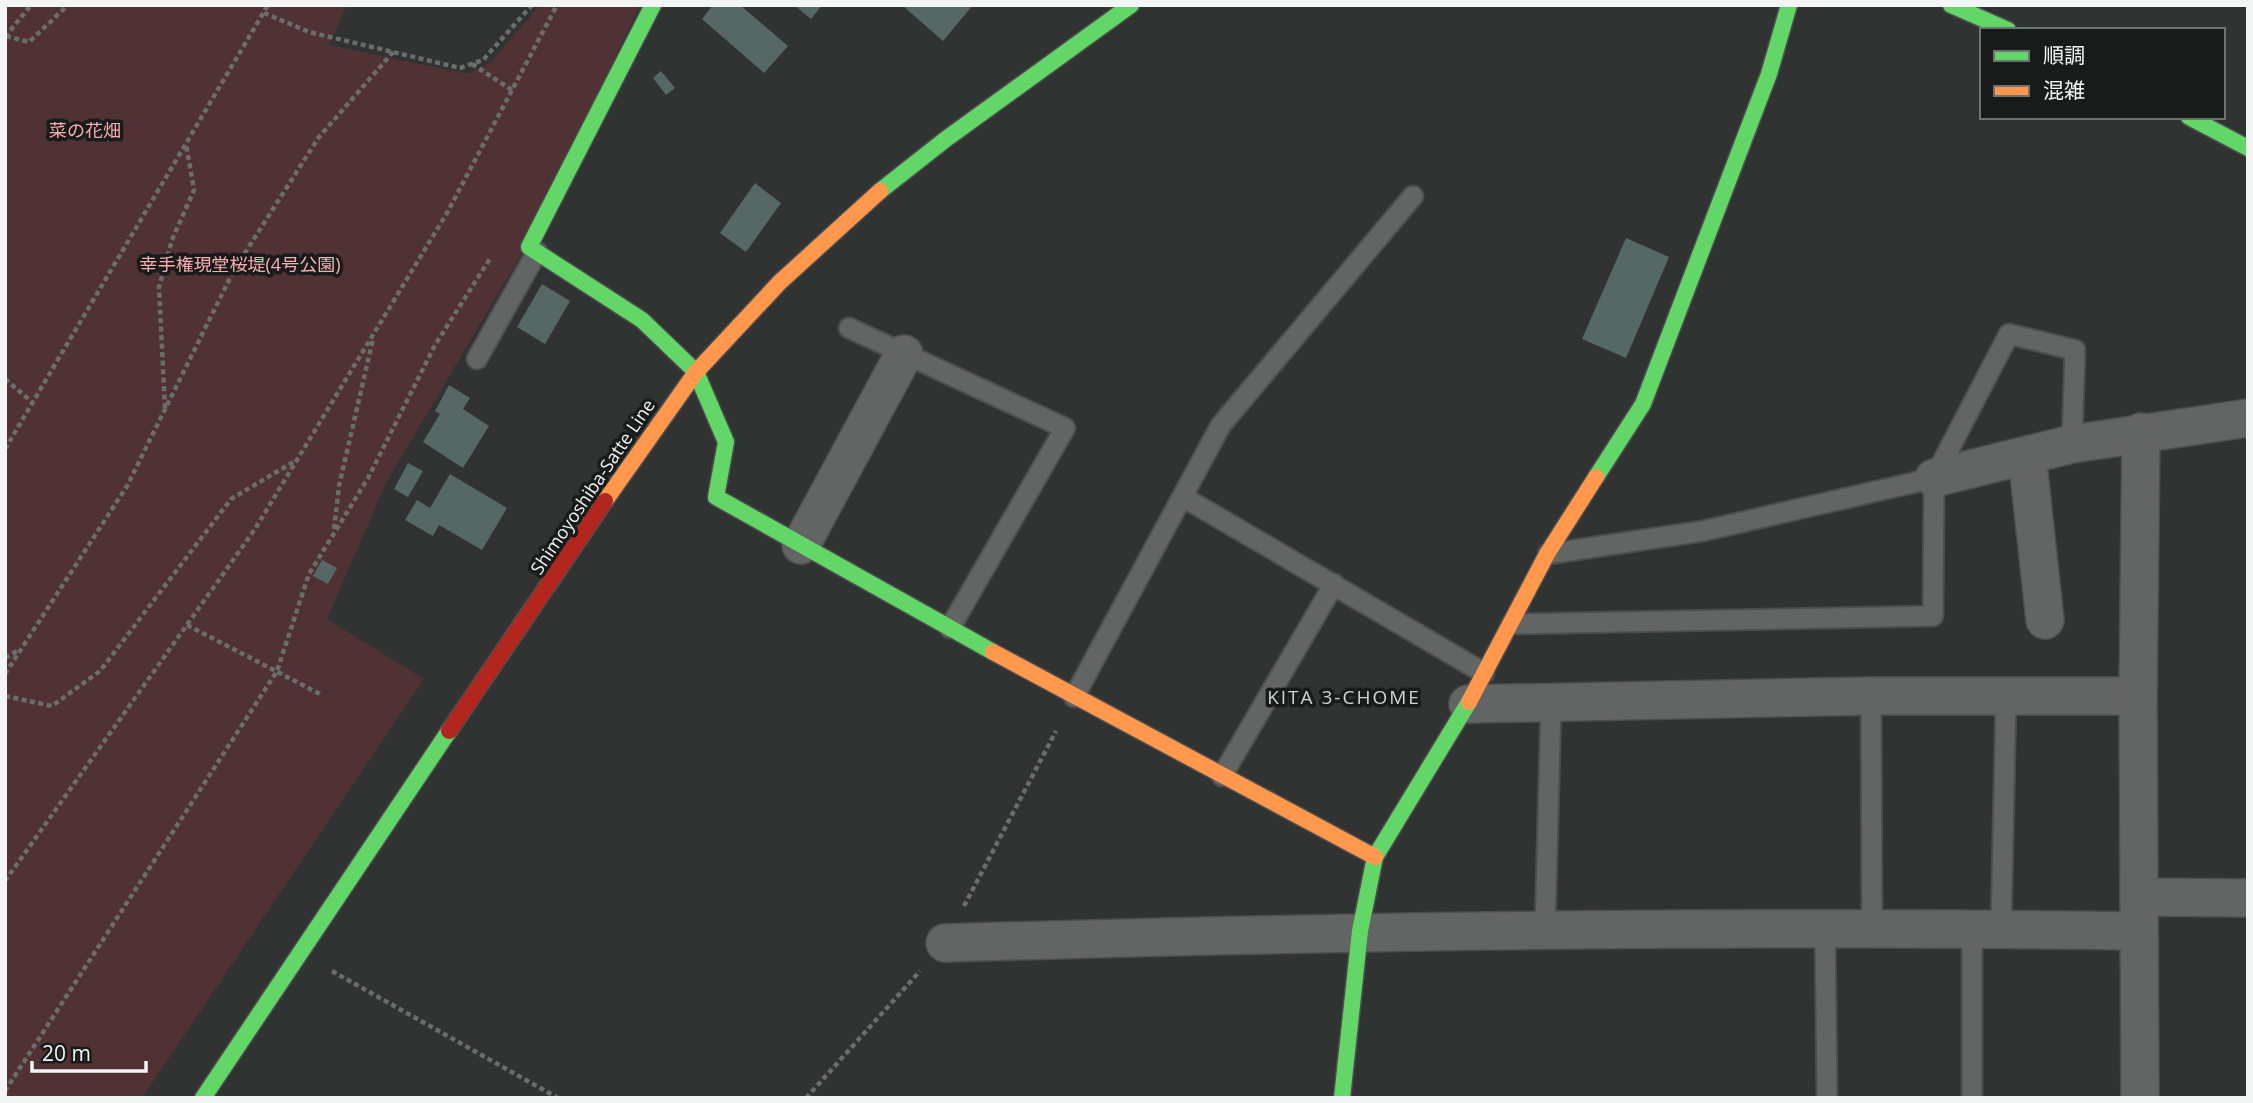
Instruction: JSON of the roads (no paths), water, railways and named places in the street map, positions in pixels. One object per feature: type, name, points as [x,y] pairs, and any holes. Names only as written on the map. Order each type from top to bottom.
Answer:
[{"type":"street","points":[[653,5],[529,247],[642,320],[696,372],[726,442],[716,497],[1074,697],[1375,857]]},
{"type":"street","name":"Shimoyoshiba-Satte Line","points":[[203,1098],[601,506],[696,372],[780,282],[860,207],[946,139],[1131,5]]},
{"type":"street","points":[[1342,1098],[1360,931],[1375,857],[1476,688],[1547,554],[1643,404],[1769,74],[1789,5]]},
{"type":"street","points":[[1951,5],[2003,28]]},
{"type":"street","points":[[2193,119],[2248,148]]},
{"type":"street","points":[[801,545],[904,354]]},
{"type":"street","points":[[1934,478],[2072,444],[2248,418]]},
{"type":"street","points":[[2140,1098],[2138,696],[2141,432]]},
{"type":"street","points":[[2027,455],[2045,620]]},
{"type":"street","points":[[1476,688],[1551,704],[1871,696],[2138,696]]},
{"type":"street","points":[[945,943],[1360,931],[1825,928],[1987,930],[2138,914],[2248,898]]},
{"type":"lane","points":[[1074,697],[1221,425],[1413,196]]},
{"type":"lane","points":[[477,359],[537,252]]},
{"type":"lane","points":[[849,328],[1065,428],[950,628]]},
{"type":"lane","points":[[1512,624],[1933,616],[1934,478],[2009,334],[2075,350],[2072,444]]},
{"type":"lane","points":[[1547,554],[1703,531],[1934,478]]},
{"type":"lane","points":[[1183,497],[1335,584],[1476,688]]},
{"type":"lane","points":[[1222,776],[1335,584]]},
{"type":"lane","points":[[1871,696],[1872,928]]},
{"type":"lane","points":[[1972,1098],[2006,697]]},
{"type":"lane","points":[[1545,929],[1551,704]]},
{"type":"lane","points":[[1825,928],[1827,1098]]},
{"type":"district","name":"KITA 3-CHOME","points":[[1344,697]]},
{"type":"park label","name":"菜の花畑","points":[[85,131]]},
{"type":"park label","name":"幸手権現堂桜堤(4号公園)","points":[[240,265]]}]
